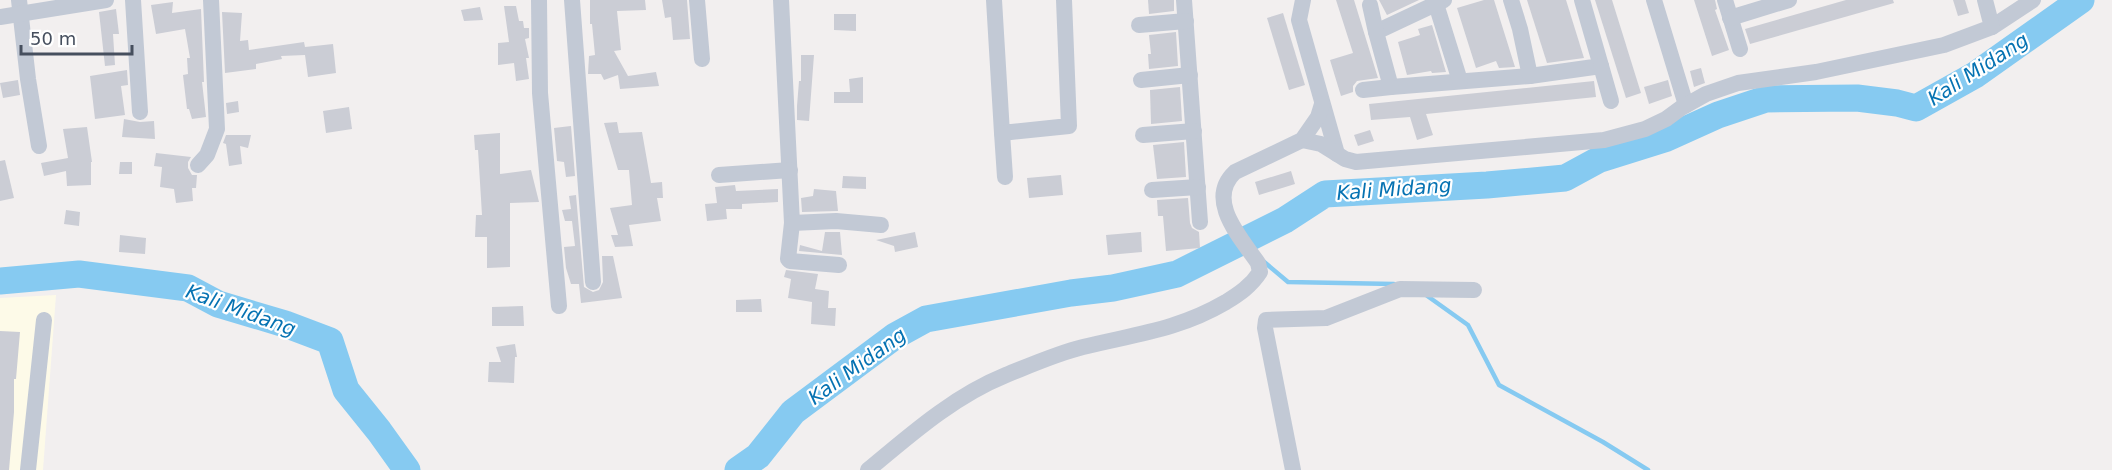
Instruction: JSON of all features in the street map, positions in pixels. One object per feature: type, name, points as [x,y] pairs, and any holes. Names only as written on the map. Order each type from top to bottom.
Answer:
[{"type":"street","points":[[0,17],[20,7],[106,0]]},
{"type":"street","points":[[133,0],[140,112]]},
{"type":"street","points":[[198,165],[207,154],[217,129],[212,0]]},
{"type":"street","points":[[539,0],[540,93],[547,189],[560,306]]},
{"type":"street","points":[[572,0],[593,282]]},
{"type":"street","points":[[697,0],[702,59]]},
{"type":"street","points":[[781,0],[792,223],[789,260],[839,266]]},
{"type":"street","points":[[994,0],[1005,177]]},
{"type":"street","points":[[1002,133],[1069,126],[1064,0]]},
{"type":"street","points":[[1184,0],[1200,222]]},
{"type":"street","points":[[1303,0],[1299,20],[1337,154]]},
{"type":"street","points":[[1511,0],[1530,76]]},
{"type":"street","points":[[1582,0],[1611,101]]},
{"type":"street","points":[[1654,0],[1686,105]]},
{"type":"street","points":[[1725,0],[1740,49]]},
{"type":"street","points":[[1730,18],[1789,0]]},
{"type":"street","points":[[1985,0],[1992,27]]},
{"type":"street","points":[[1302,140],[1321,144],[1344,159],[1356,162],[1604,140],[1645,129],[1706,94],[1738,83],[1816,72],[1944,45],[1992,27],[2033,0]]},
{"type":"street","points":[[1376,32],[1440,2],[1460,81]]},
{"type":"street","points":[[1370,5],[1392,87]]},
{"type":"street","points":[[20,7],[28,79],[39,146]]},
{"type":"street","points":[[1139,25],[1186,21]]},
{"type":"street","points":[[1363,90],[1530,76],[1601,66]]},
{"type":"street","points":[[1141,80],[1190,75]]},
{"type":"street","points":[[868,470],[955,401],[1005,375],[1081,347],[1136,336],[1183,323],[1237,295],[1254,282],[1260,272],[1258,263],[1225,213],[1225,187],[1235,172],[1302,140],[1318,117],[1322,104]]},
{"type":"street","points":[[1143,135],[1194,130]]},
{"type":"street","points":[[719,175],[790,170]]},
{"type":"street","points":[[1152,190],[1198,187]]},
{"type":"street","points":[[792,223],[836,221],[881,225]]},
{"type":"street","points":[[1293,470],[1265,328],[1266,320],[1326,318],[1400,290],[1474,290]]},
{"type":"street","points":[[28,470],[44,320]]},
{"type":"shaded area","points":[[56,295],[43,470],[0,470],[0,298]]},
{"type":"building","points":[[590,0],[645,0],[646,10],[617,11],[621,50],[614,51],[628,76],[656,72],[659,86],[620,89],[618,75],[604,80],[601,74],[588,74],[589,56],[595,55],[592,24],[590,24]]},
{"type":"building","points":[[662,0],[687,0],[690,39],[673,40],[671,17],[665,18]]},
{"type":"building","points":[[1148,0],[1174,0],[1174,11],[1149,14]]},
{"type":"building","points":[[1336,0],[1354,0],[1378,78],[1357,81],[1353,86],[1353,92],[1341,96],[1330,60],[1353,53]]},
{"type":"building","points":[[1379,0],[1419,0],[1387,15]]},
{"type":"building","points":[[1484,0],[1494,0],[1515,67],[1499,68],[1496,61],[1476,68],[1457,8]]},
{"type":"building","points":[[1527,0],[1566,0],[1584,58],[1547,63]]},
{"type":"building","points":[[1595,0],[1612,0],[1641,93],[1626,98]]},
{"type":"building","points":[[1694,0],[1715,0],[1717,9],[1715,10],[1729,50],[1712,56]]},
{"type":"building","points":[[1846,0],[1893,0],[1894,3],[1750,44],[1745,29]]},
{"type":"building","points":[[1953,0],[1965,0],[1969,13],[1958,16]]},
{"type":"building","points":[[173,2],[172,13],[201,9],[204,82],[202,82],[206,117],[192,119],[187,109],[183,75],[188,74],[187,58],[190,58],[185,29],[156,34],[151,5]]},
{"type":"building","points":[[504,6],[516,6],[519,21],[523,21],[524,28],[529,28],[529,38],[525,39],[529,58],[526,58],[529,79],[516,81],[514,63],[498,65],[498,43],[509,42]]},
{"type":"building","points":[[480,7],[483,20],[464,21],[461,10]]},
{"type":"building","points":[[116,9],[119,34],[113,34],[115,65],[105,66],[99,12]]},
{"type":"building","points":[[222,12],[242,13],[240,41],[248,40],[249,50],[304,42],[305,47],[333,44],[336,73],[308,77],[305,55],[281,56],[282,59],[256,64],[256,69],[225,73]]},
{"type":"building","points":[[1283,13],[1305,85],[1289,90],[1267,18]]},
{"type":"building","points":[[834,14],[856,14],[856,31],[834,30]]},
{"type":"building","points":[[1432,25],[1446,72],[1432,73],[1431,71],[1407,75],[1398,42],[1420,35],[1418,29]]},
{"type":"building","points":[[1176,32],[1178,66],[1149,69],[1148,54],[1151,54],[1149,35]]},
{"type":"building","points":[[801,55],[814,55],[809,121],[797,120]]},
{"type":"building","points":[[1701,68],[1705,83],[1694,87],[1690,71]]},
{"type":"building","points":[[127,70],[128,85],[121,86],[125,115],[95,119],[90,76]]},
{"type":"building","points":[[863,77],[863,103],[834,103],[834,92],[850,92],[849,79]]},
{"type":"building","points":[[18,80],[20,95],[3,98],[0,83]]},
{"type":"building","points":[[1668,80],[1672,96],[1649,104],[1644,87]]},
{"type":"building","points":[[1594,81],[1596,97],[1426,114],[1433,135],[1417,140],[1410,117],[1371,120],[1369,104]]},
{"type":"building","points":[[1180,87],[1182,121],[1151,124],[1150,90]]},
{"type":"building","points":[[238,101],[239,112],[227,114],[226,103]]},
{"type":"building","points":[[349,107],[352,129],[326,133],[323,111]]},
{"type":"building","points":[[124,119],[140,122],[154,121],[155,139],[122,137]]},
{"type":"building","points":[[617,122],[619,133],[642,132],[651,183],[662,182],[663,198],[657,198],[661,221],[629,225],[633,246],[615,247],[611,235],[618,235],[610,208],[632,205],[629,170],[618,170],[604,123]]},
{"type":"building","points":[[571,126],[575,176],[566,177],[564,162],[557,161],[554,128]]},
{"type":"building","points":[[87,127],[92,162],[91,185],[67,186],[66,171],[44,176],[41,163],[68,158],[63,129]]},
{"type":"building","points":[[1370,130],[1374,141],[1358,146],[1354,135]]},
{"type":"building","points":[[500,133],[500,174],[531,170],[539,202],[510,203],[510,267],[487,268],[487,237],[475,237],[476,215],[482,215],[478,150],[475,150],[474,135]]},
{"type":"building","points":[[226,135],[251,135],[248,148],[240,146],[242,164],[229,166],[226,144],[223,143]]},
{"type":"building","points":[[1184,142],[1186,177],[1157,179],[1153,145]]},
{"type":"building","points":[[156,153],[191,157],[188,168],[192,175],[197,175],[196,188],[192,188],[193,201],[176,203],[174,189],[160,187],[162,167],[154,166]]},
{"type":"building","points":[[5,160],[14,198],[0,201],[0,161]]},
{"type":"building","points":[[120,162],[132,162],[132,174],[119,174]]},
{"type":"building","points":[[1291,171],[1295,184],[1259,195],[1255,182]]},
{"type":"building","points":[[1061,175],[1063,195],[1029,198],[1027,178]]},
{"type":"building","points":[[843,176],[866,177],[866,189],[842,188]]},
{"type":"building","points":[[735,185],[736,191],[778,189],[778,202],[742,204],[742,209],[726,209],[727,219],[707,221],[705,204],[717,203],[715,187]]},
{"type":"building","points":[[814,189],[836,191],[838,211],[802,212],[801,198],[813,196]]},
{"type":"building","points":[[576,195],[584,287],[593,292],[599,290],[603,282],[602,256],[613,256],[622,298],[581,303],[579,284],[571,284],[566,268],[564,247],[575,246],[572,221],[565,221],[562,210],[571,209],[569,196]]},
{"type":"building","points":[[1188,198],[1190,223],[1192,228],[1199,232],[1200,248],[1166,251],[1163,216],[1158,216],[1157,200]]},
{"type":"building","points":[[66,210],[80,212],[79,226],[64,224]]},
{"type":"building","points":[[825,232],[840,232],[842,255],[799,251],[800,245],[822,251]]},
{"type":"building","points":[[915,232],[918,247],[895,252],[894,246],[876,240]]},
{"type":"building","points":[[1141,232],[1142,252],[1108,255],[1106,235]]},
{"type":"building","points":[[120,235],[146,238],[145,254],[119,252]]},
{"type":"building","points":[[786,270],[818,274],[815,289],[829,291],[828,308],[836,308],[835,326],[811,324],[812,302],[788,298],[791,279],[784,277]]},
{"type":"building","points":[[761,299],[762,312],[736,312],[736,300]]},
{"type":"building","points":[[523,306],[524,326],[492,326],[492,307]]},
{"type":"building","points":[[0,331],[20,332],[16,379],[14,379],[14,412],[9,470],[0,470]]},
{"type":"building","points":[[515,344],[517,357],[515,357],[514,383],[488,382],[489,362],[501,362],[496,347]]},
{"type":"waterway","name":"Kali Midang","points":[[738,470],[758,456],[793,412],[895,336],[926,319],[1071,293],[1113,288],[1177,274],[1285,220],[1325,194],[1565,178],[1600,159],[1667,138],[1718,115],[1766,99],[1857,98],[1916,108],[1975,75],[2081,0]]},
{"type":"waterway","points":[[1263,261],[1288,282],[1394,284]]},
{"type":"waterway","name":"Kali Midang","points":[[0,281],[79,274],[188,288],[218,304],[285,324],[330,341],[346,390],[407,470]]},
{"type":"waterway","points":[[1426,295],[1468,325],[1499,385],[1603,442],[1648,470]]}]
